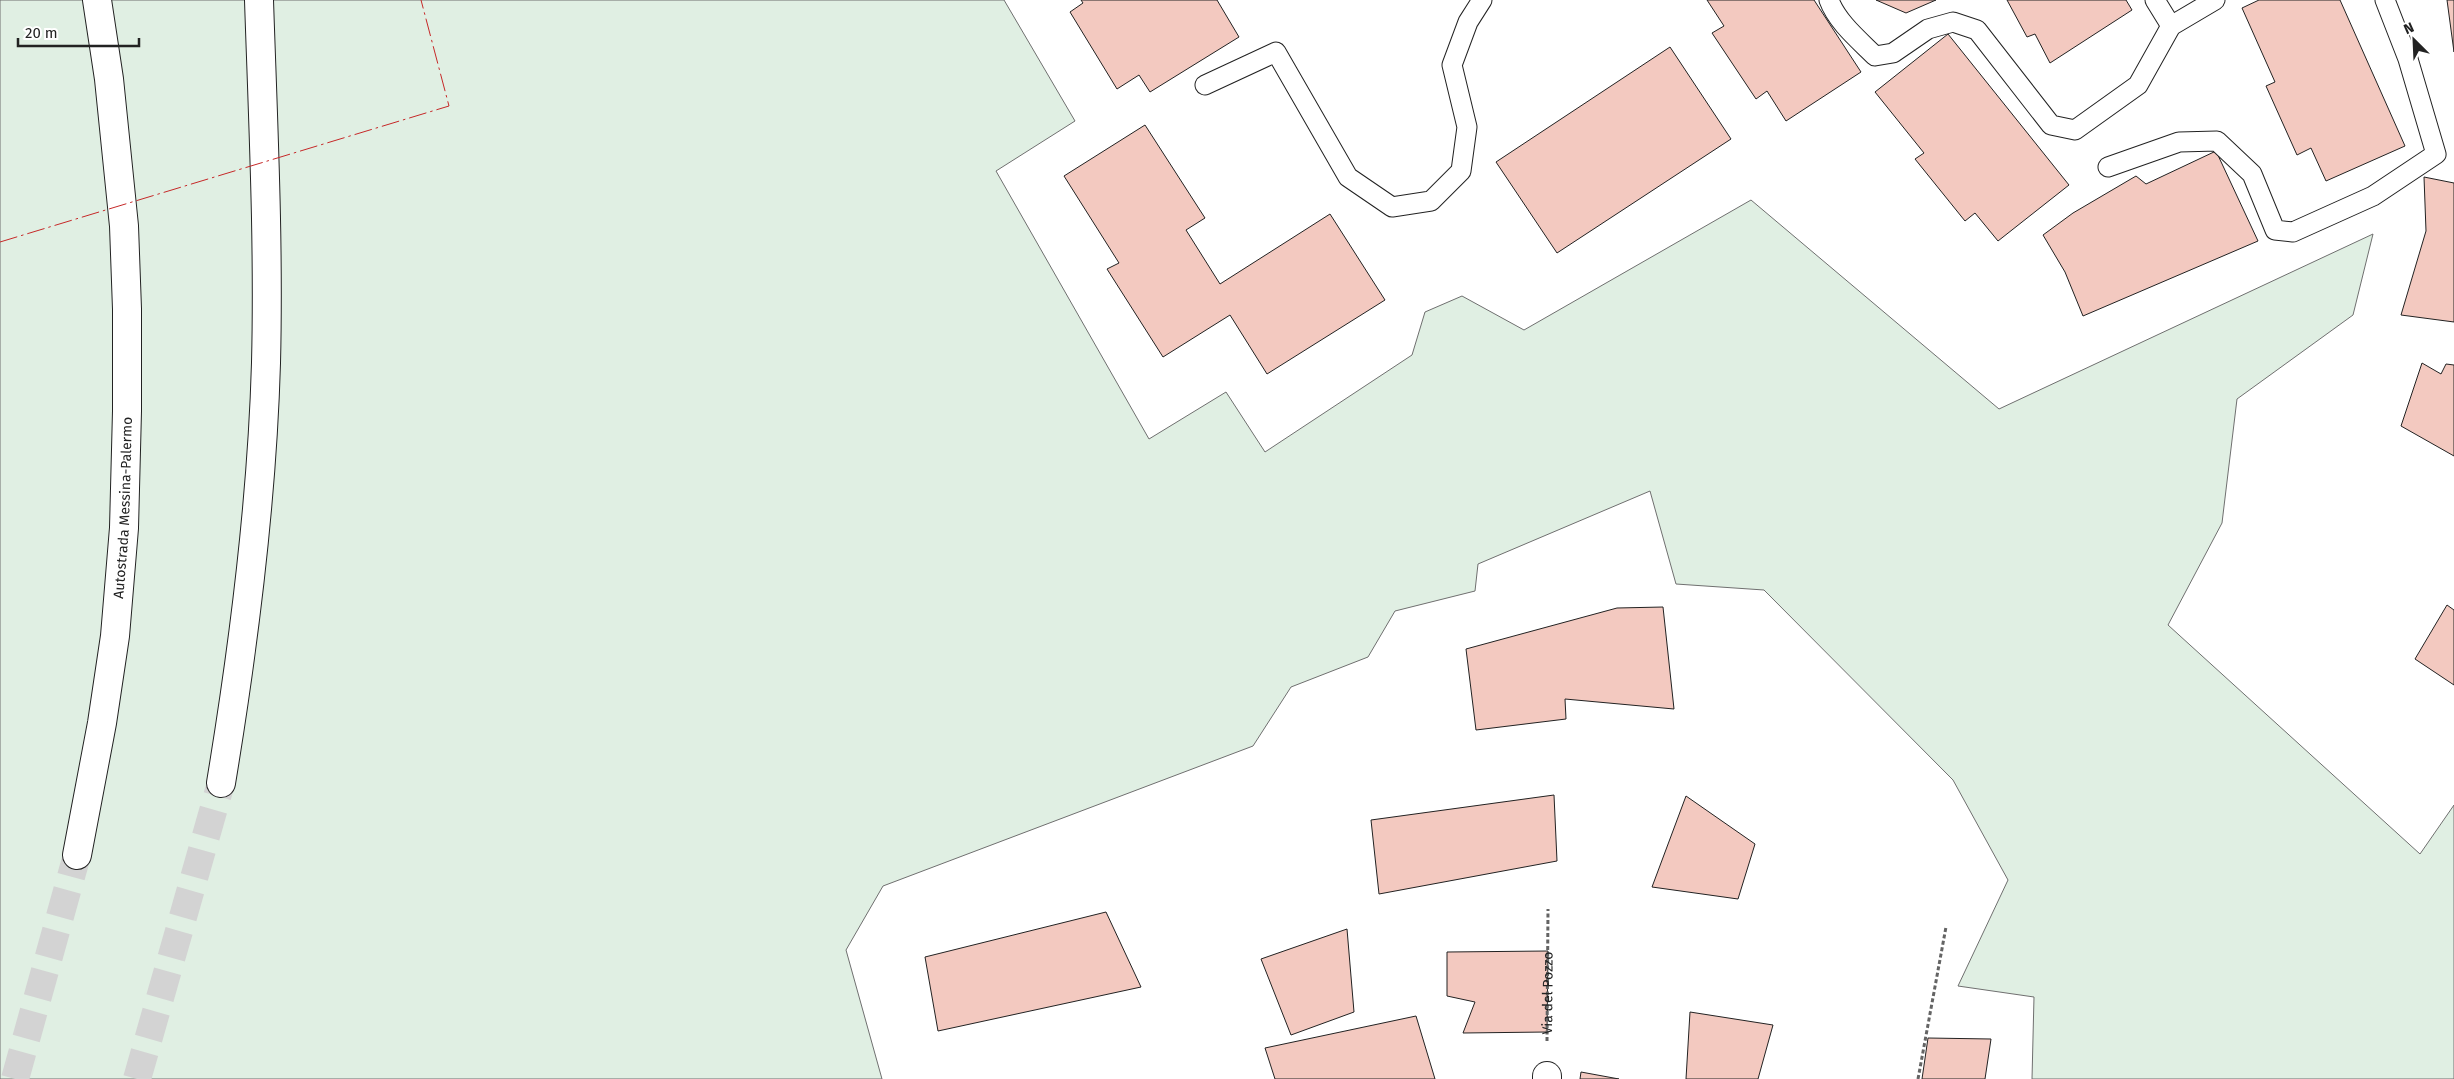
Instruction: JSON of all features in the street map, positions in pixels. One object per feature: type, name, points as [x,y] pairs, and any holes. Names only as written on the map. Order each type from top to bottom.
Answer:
[{"type":"highway","name":"Autostrada Messina-Palermo","points":[[77,855],[113,646],[124,528],[127,309],[124,226],[109,79],[97,0]]},
{"type":"highway","points":[[221,783],[250,584],[262,450],[267,264],[259,0]]},
{"type":"lane","points":[[1205,85],[1276,52],[1348,177],[1392,207],[1431,201],[1461,171],[1467,127],[1452,65],[1468,22],[1482,0]]},
{"type":"lane","points":[[1829,0],[1831,7],[1854,36],[1875,56],[1893,53],[1928,29],[1954,22],[1977,30],[2051,125],[2075,130],[2138,86],[2171,26],[2215,0]]},
{"type":"lane","points":[[2155,0],[2171,26]]},
{"type":"lane","points":[[2108,167],[2179,142],[2218,142],[2252,174],[2275,230],[2293,232],[2373,196],[2436,154],[2408,59],[2385,0]]},
{"type":"path","name":"Via del Pozzo","points":[[1547,1078],[1548,909]]},
{"type":"path","points":[[1918,1079],[1946,927]]},
{"type":"green space","points":[[0,0],[1004,0],[1075,121],[996,171],[1149,439],[1226,392],[1265,452],[1412,355],[1425,312],[1462,296],[1524,330],[1751,200],[1999,409],[2373,234],[2353,315],[2237,399],[2222,523],[2168,625],[2420,854],[2454,805],[2454,1079],[2032,1079],[2034,997],[1958,986],[2008,880],[1953,780],[1764,590],[1676,584],[1650,491],[1478,564],[1475,591],[1395,611],[1368,657],[1291,687],[1253,746],[883,886],[846,950],[882,1079],[0,1079]]},
{"type":"building","points":[[1081,0],[1217,0],[1239,37],[1150,92],[1139,75],[1117,89],[1070,12],[1083,3]]},
{"type":"building","points":[[1707,0],[1814,0],[1861,72],[1786,121],[1767,91],[1756,99],[1712,33],[1724,26]]},
{"type":"building","points":[[1876,0],[1936,0],[1906,13]]},
{"type":"building","points":[[2007,0],[2126,0],[2132,10],[2050,63],[2035,34],[2027,37]]},
{"type":"building","points":[[2259,0],[2340,0],[2405,146],[2326,181],[2311,148],[2297,155],[2266,86],[2275,82],[2242,8]]},
{"type":"building","points":[[2447,0],[2454,0],[2454,52]]},
{"type":"building","points":[[1948,34],[2069,185],[1998,241],[1975,213],[1965,221],[1915,159],[1924,153],[1875,92]]},
{"type":"building","points":[[1670,47],[1731,139],[1557,253],[1496,162]]},
{"type":"building","points":[[1145,125],[1205,218],[1186,230],[1220,284],[1330,214],[1385,300],[1267,374],[1230,315],[1163,357],[1107,269],[1119,263],[1064,176]]},
{"type":"building","points":[[2216,151],[2258,241],[2083,316],[2065,272],[2043,235],[2073,213],[2136,176],[2146,184]]},
{"type":"building","points":[[2424,177],[2454,183],[2454,322],[2401,315],[2426,231]]},
{"type":"building","points":[[2422,363],[2441,374],[2446,364],[2454,365],[2454,456],[2401,426]]},
{"type":"building","points":[[2447,605],[2454,610],[2454,685],[2415,659]]},
{"type":"building","points":[[1663,607],[1674,709],[1565,699],[1566,719],[1476,730],[1466,649],[1617,608]]},
{"type":"building","points":[[1554,795],[1557,861],[1379,894],[1371,820]]},
{"type":"building","points":[[1686,796],[1755,844],[1738,899],[1652,887]]},
{"type":"building","points":[[1106,912],[1141,987],[938,1031],[925,957]]},
{"type":"building","points":[[1347,929],[1354,1012],[1291,1035],[1261,959]]},
{"type":"building","points":[[1548,951],[1547,1032],[1463,1033],[1475,1002],[1447,996],[1447,952]]},
{"type":"building","points":[[1690,1012],[1773,1025],[1758,1079],[1686,1079]]},
{"type":"building","points":[[1416,1016],[1435,1079],[1275,1079],[1265,1048]]},
{"type":"building","points":[[1928,1038],[1991,1039],[1985,1079],[1922,1079]]},
{"type":"building","points":[[1581,1072],[1619,1079],[1580,1079]]},
{"type":"tunnel","points":[[137,1079],[221,783]]},
{"type":"tunnel","points":[[15,1079],[77,855]]},
{"type":"power","points":[[0,242],[449,106],[421,0]]}]
